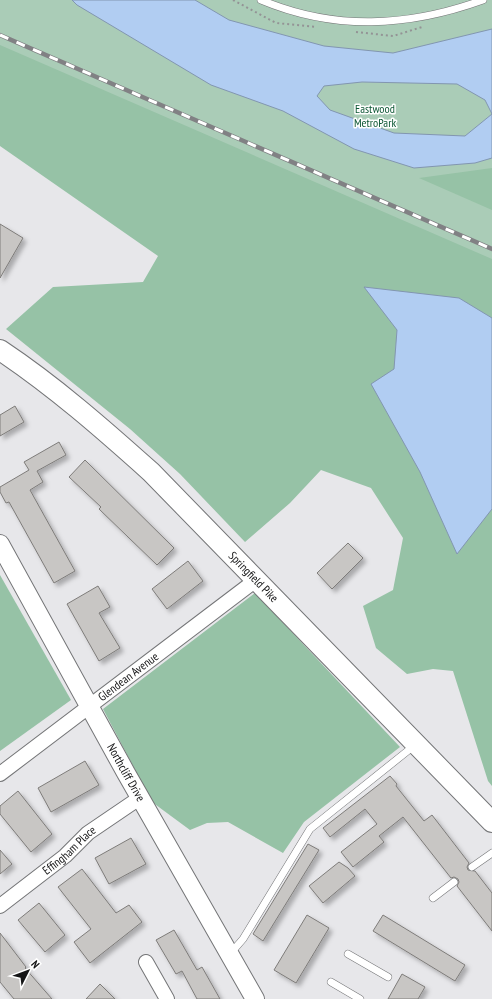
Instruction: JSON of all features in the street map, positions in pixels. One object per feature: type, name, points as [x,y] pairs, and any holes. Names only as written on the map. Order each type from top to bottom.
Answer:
[{"type":"main road","name":"Springfield Pike","points":[[1,352],[54,389],[110,435],[151,472],[492,822]]},
{"type":"street","name":"Northcliff Drive","points":[[0,544],[140,797],[255,999]]},
{"type":"street","name":"Glendean Avenue","points":[[0,774],[256,580]]},
{"type":"street","name":"Effingham Place","points":[[0,906],[65,856],[88,833],[140,797]]},
{"type":"street","points":[[146,962],[167,999]]},
{"type":"lane","points":[[261,0],[295,12],[324,19],[377,22],[430,16],[483,0]]},
{"type":"lane","points":[[230,954],[243,939],[310,829],[416,744]]},
{"type":"lane","points":[[472,867],[492,853]]},
{"type":"lane","points":[[432,898],[454,882]]},
{"type":"lane","points":[[348,954],[388,977]]},
{"type":"lane","points":[[332,982],[360,999]]},
{"type":"green space","name":"Eastwood MetroPark","points":[[0,0],[492,0],[492,298],[0,72]]},
{"type":"green space","points":[[0,45],[492,259],[492,786],[488,781],[453,671],[433,669],[407,674],[376,648],[363,606],[393,590],[403,538],[371,488],[321,470],[290,503],[245,542],[180,474],[130,429],[6,329],[53,287],[143,282],[158,256],[0,146]]},
{"type":"green space","points":[[492,168],[492,210],[419,178]]},
{"type":"green space","points":[[0,575],[71,700],[0,751]]},
{"type":"green space","points":[[255,593],[400,747],[304,822],[283,853],[228,822],[207,823],[190,830],[152,802],[103,709]]},
{"type":"water","points":[[72,0],[195,0],[229,20],[324,46],[393,53],[492,29],[492,114],[492,158],[475,163],[414,168],[354,149],[283,111],[211,85],[77,5]],"holes":[[[362,82],[457,84],[485,100],[492,114],[465,136],[394,133],[330,110],[317,96],[324,86]]]},
{"type":"water","points":[[364,287],[459,298],[492,318],[492,509],[457,554],[420,472],[371,384],[394,369],[397,330]]},
{"type":"building","points":[[0,224],[23,238],[0,278]]},
{"type":"building","points":[[15,406],[24,422],[0,436],[0,415]]},
{"type":"building","points":[[59,442],[66,455],[37,471],[43,482],[30,490],[75,571],[54,583],[9,502],[6,503],[0,492],[0,487],[29,470],[24,462]]},
{"type":"building","points":[[85,460],[174,548],[157,565],[99,509],[101,507],[69,477]]},
{"type":"building","points":[[348,543],[363,558],[332,589],[317,573]]},
{"type":"building","points":[[188,561],[203,581],[167,609],[152,589]]},
{"type":"building","points":[[98,586],[110,607],[99,613],[120,648],[99,661],[67,604]]},
{"type":"building","points":[[85,761],[99,785],[51,812],[38,788]]},
{"type":"building","points":[[390,776],[397,784],[396,786],[424,821],[432,815],[469,863],[467,867],[468,870],[475,871],[492,893],[492,931],[457,886],[459,882],[458,879],[454,877],[451,878],[403,817],[379,836],[384,842],[353,867],[341,852],[377,824],[365,809],[330,837],[323,828]]},
{"type":"building","points":[[18,791],[52,834],[31,852],[0,814],[0,806]]},
{"type":"building","points":[[131,838],[146,864],[109,884],[95,858]]},
{"type":"building","points":[[308,844],[319,850],[263,941],[253,934]]},
{"type":"building","points":[[0,850],[12,864],[0,874]]},
{"type":"building","points":[[339,862],[348,868],[355,876],[323,903],[309,886]]},
{"type":"building","points":[[82,869],[116,913],[129,905],[142,922],[90,963],[74,942],[91,929],[58,887]]},
{"type":"building","points":[[39,903],[65,935],[45,952],[18,920]]},
{"type":"building","points":[[307,915],[329,928],[296,983],[274,970]]},
{"type":"building","points":[[383,915],[465,965],[455,981],[373,931]]},
{"type":"building","points":[[174,930],[197,970],[202,967],[220,999],[197,999],[182,971],[176,974],[156,940]]},
{"type":"building","points":[[0,933],[26,967],[25,968],[52,999],[14,999],[0,982]]},
{"type":"building","points":[[402,974],[425,987],[418,999],[388,999]]},
{"type":"building","points":[[100,984],[115,999],[86,999]]},
{"type":"railway","points":[[0,35],[492,249]]}]
